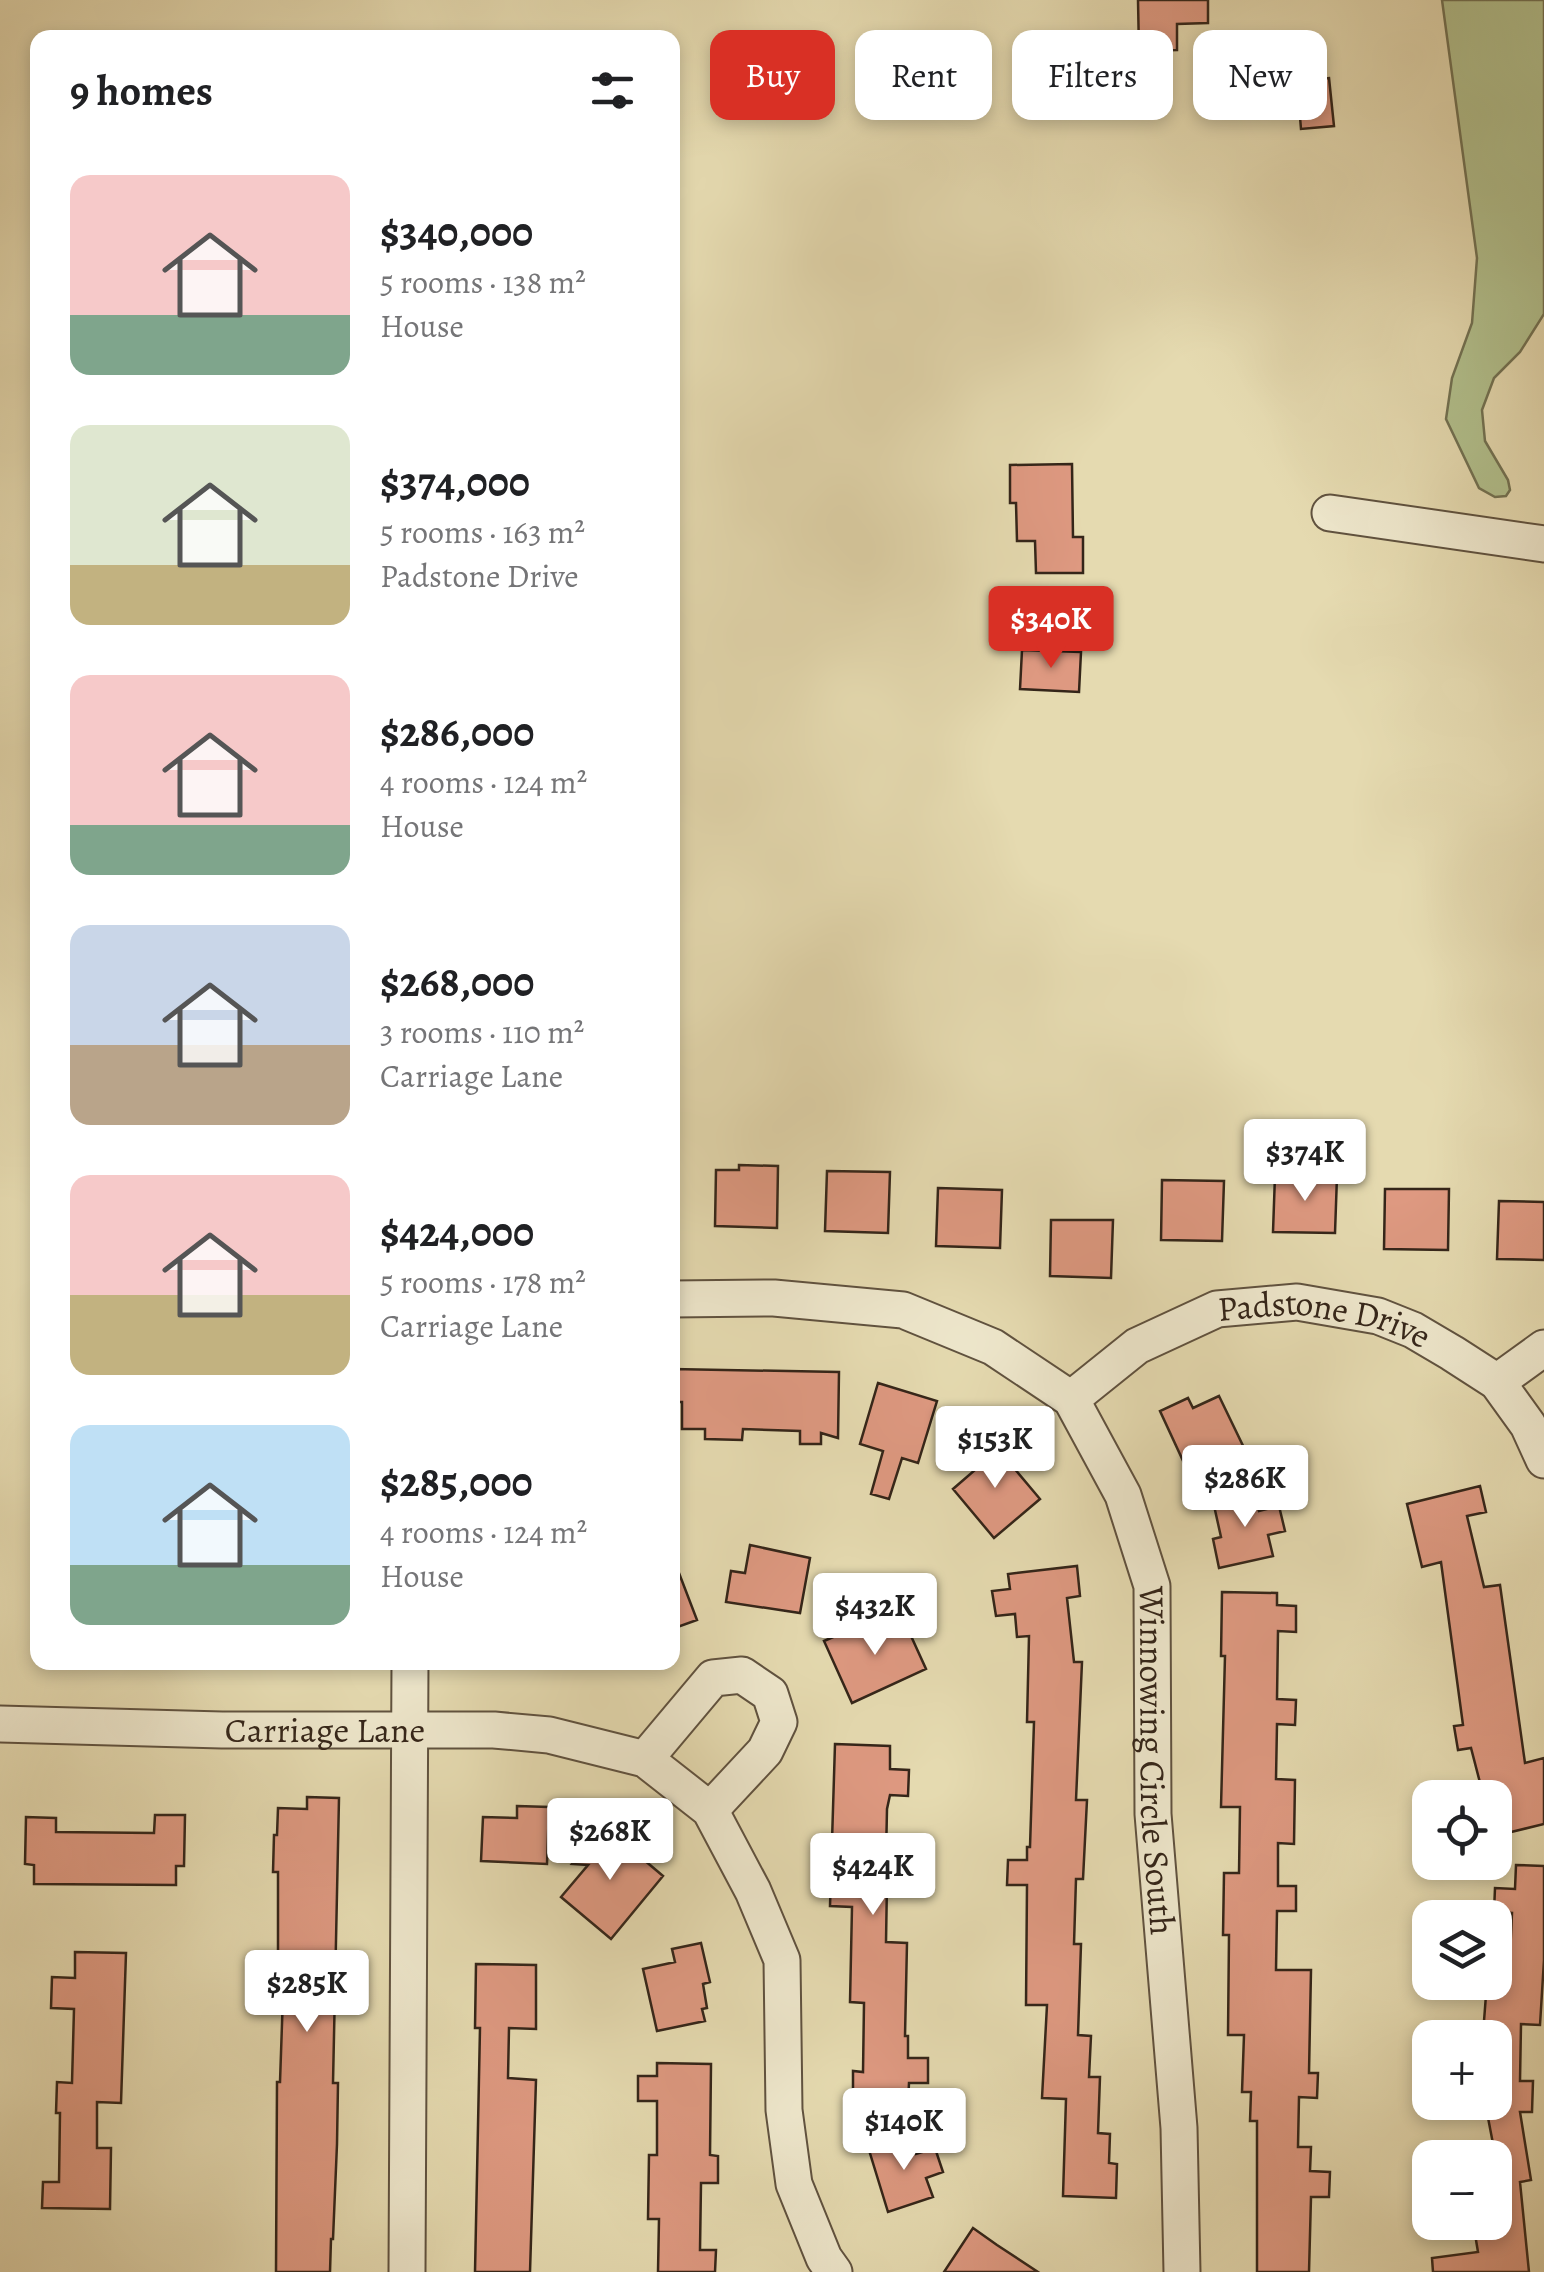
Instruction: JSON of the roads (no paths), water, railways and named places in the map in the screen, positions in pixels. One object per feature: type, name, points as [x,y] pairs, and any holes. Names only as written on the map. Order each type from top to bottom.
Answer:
[{"type":"street","points":[[1330,513],[1544,544]]},
{"type":"street","name":"Winnowing Circle South","points":[[680,1300],[774,1298],[903,1310],[993,1347],[1071,1398],[1123,1495],[1152,1586],[1153,1814],[1179,2128],[1182,2272]]},
{"type":"street","name":"Padstone Drive","points":[[1071,1398],[1137,1346],[1217,1310],[1297,1302],[1378,1316],[1413,1330],[1497,1382],[1528,1425],[1544,1460]]},
{"type":"street","points":[[1497,1382],[1544,1348]]},
{"type":"street","points":[[407,2272],[410,1670]]},
{"type":"street","points":[[646,1758],[713,1678],[742,1675],[770,1694],[779,1722],[764,1752],[710,1810]]},
{"type":"street","name":"Carriage Lane","points":[[0,1724],[222,1730],[494,1730],[549,1736],[646,1758],[710,1810],[753,1891],[782,1960],[784,2110],[794,2184],[824,2268]]}]
